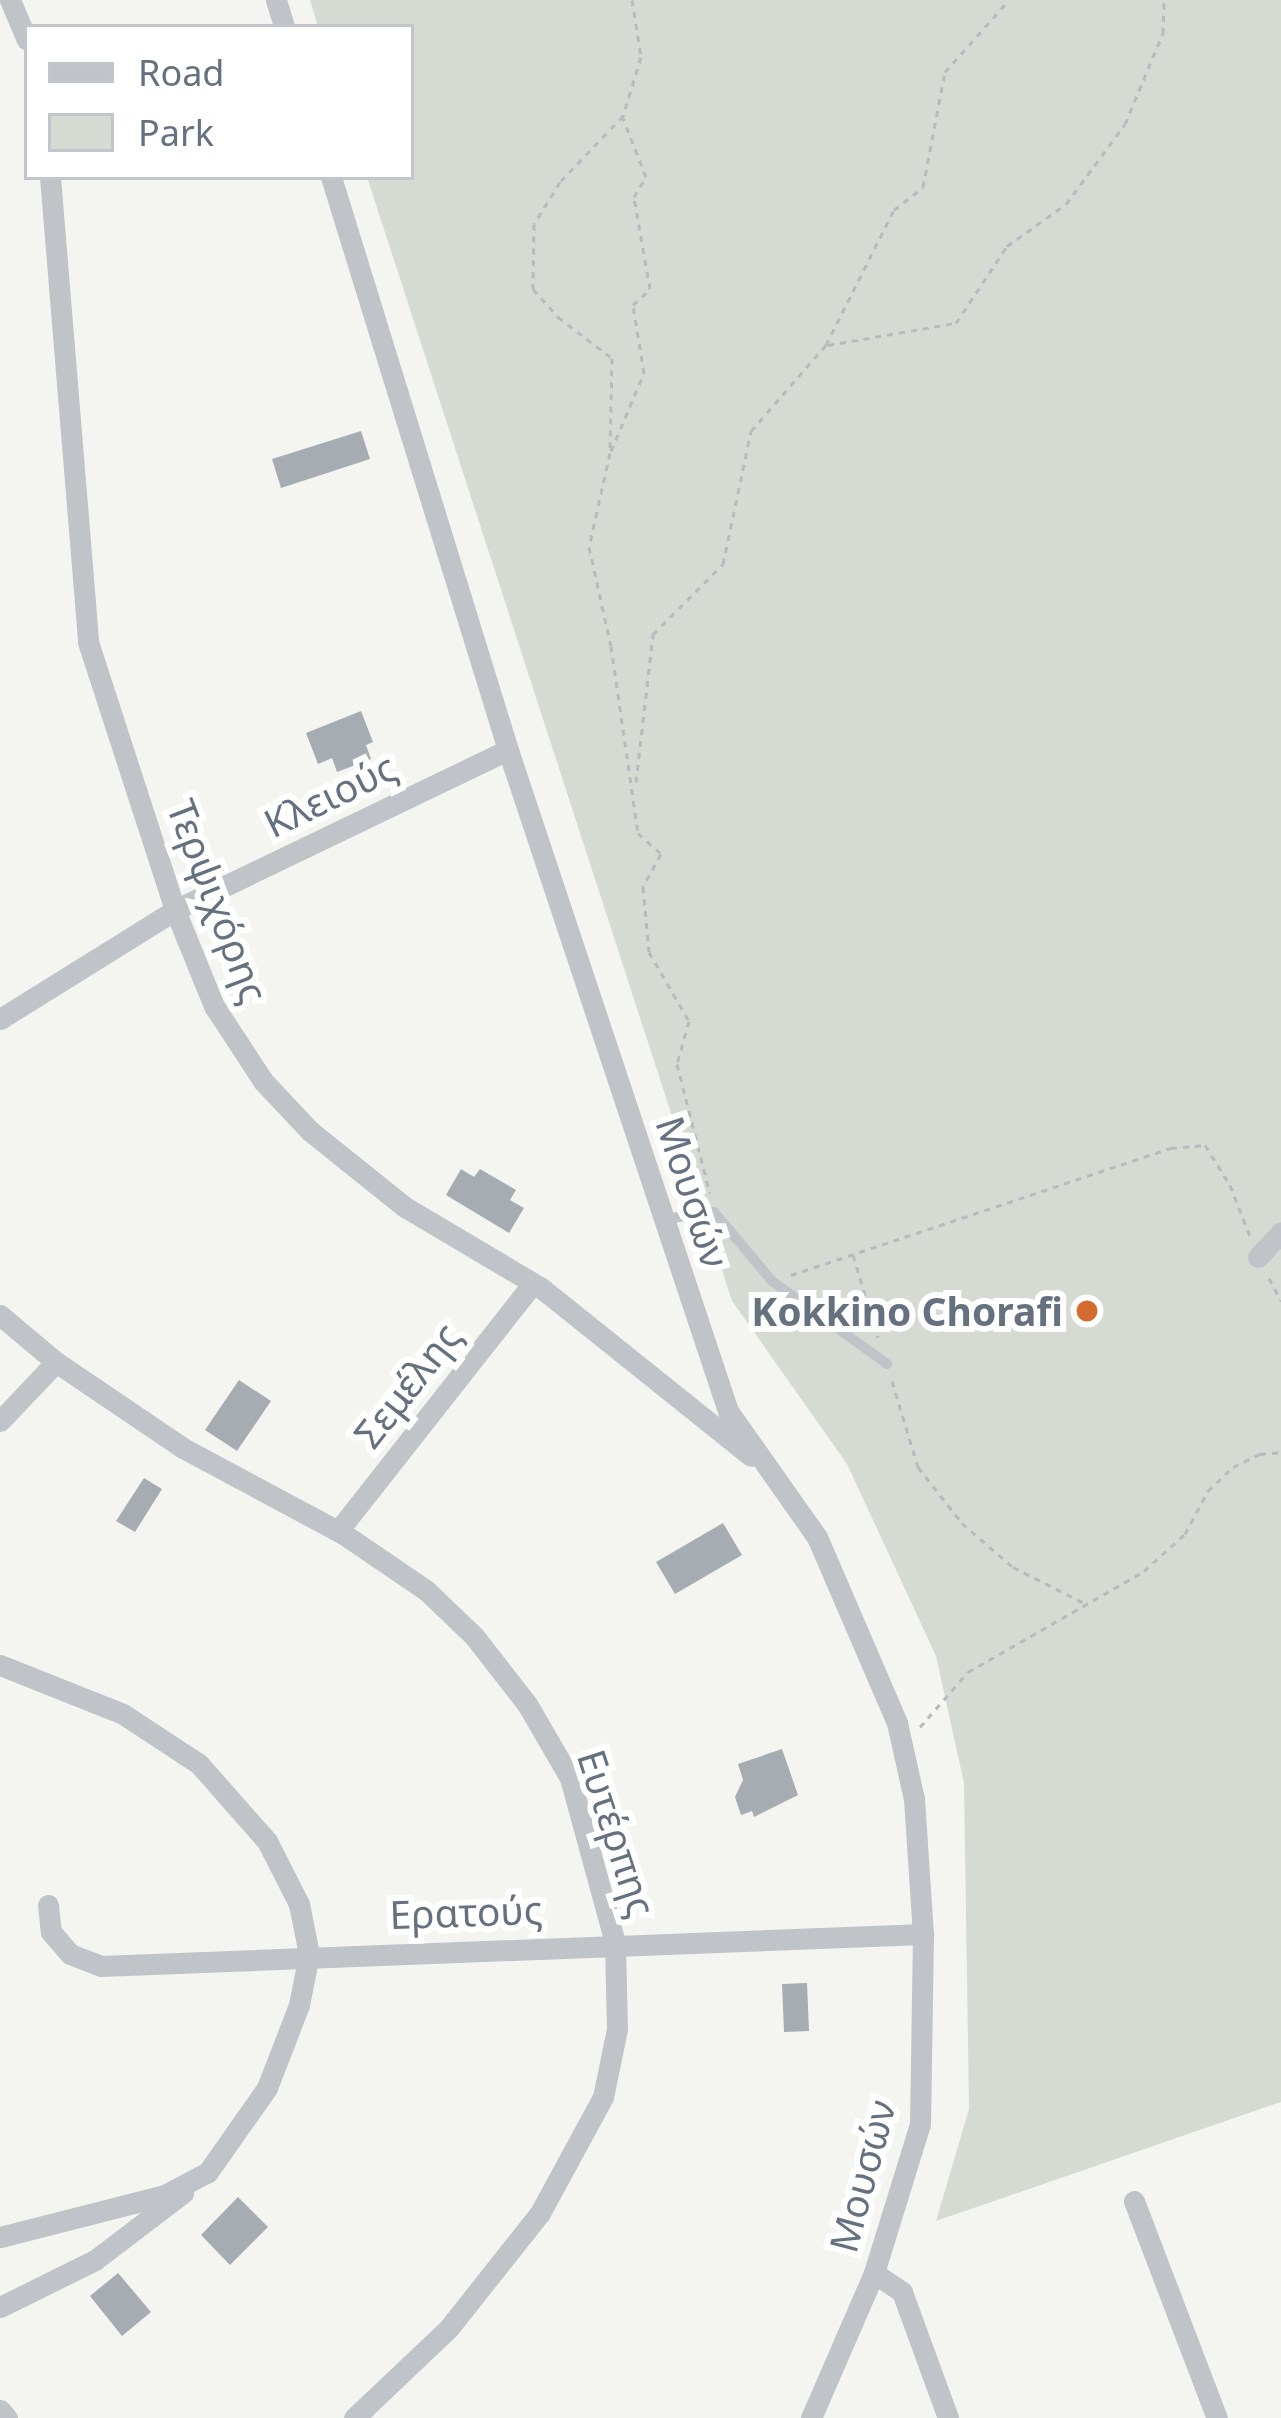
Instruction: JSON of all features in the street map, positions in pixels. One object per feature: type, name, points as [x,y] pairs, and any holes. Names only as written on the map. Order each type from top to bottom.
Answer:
[{"type":"street","points":[[10,0],[24,33]]},
{"type":"street","name":"Τερψιχόρης","points":[[50,180],[88,642],[175,910],[214,1006],[263,1081],[310,1131],[405,1207],[533,1283],[718,1416],[770,1472]]},
{"type":"street","name":"Μουσών","points":[[332,180],[508,750],[665,1219],[718,1416]]},
{"type":"street","name":"Κλειούς","points":[[0,1018],[175,910],[508,750]]},
{"type":"street","points":[[1258,1257],[1281,1232]]},
{"type":"street","name":"Σεμέλης","points":[[338,1532],[533,1283]]},
{"type":"street","name":"Ευτέρπης","points":[[0,1315],[56,1362],[183,1448],[338,1532],[427,1591],[474,1636],[527,1704],[570,1778],[615,1943],[617,2029],[603,2097],[540,2213],[449,2328],[354,2418]]},
{"type":"street","points":[[0,1421],[56,1362]]},
{"type":"street","name":"Μουσών","points":[[770,1472],[817,1538],[897,1723],[914,1799],[923,1934],[920,2124],[874,2273],[811,2418]]},
{"type":"street","points":[[0,1665],[124,1714],[199,1764],[267,1841],[298,1904],[309,1954],[298,2005],[267,2088],[239,2135],[197,2181],[113,2248],[0,2307]]},
{"type":"street","name":"Ερατούς","points":[[48,1905],[51,1932],[70,1954],[101,1966],[309,1954],[923,1934]]},
{"type":"street","points":[[0,2237],[142,2202],[197,2181]]},
{"type":"street","points":[[1134,2201],[1217,2418]]},
{"type":"street","points":[[874,2273],[902,2292],[948,2418]]},
{"type":"street","points":[[0,2410],[8,2418]]},
{"type":"lane","points":[[665,1219],[714,1213],[772,1281],[886,1364]]},
{"type":"path","points":[[610,453],[612,358],[558,317],[532,289],[534,224],[560,182],[623,116],[641,58],[632,0]]},
{"type":"path","points":[[636,790],[653,634],[723,565],[751,431],[826,345],[894,210],[923,188],[945,72],[1009,0]]},
{"type":"path","points":[[826,345],[956,323],[1007,246],[1066,204],[1125,124],[1163,33],[1165,0]]},
{"type":"path","points":[[623,116],[646,177],[634,197],[650,289],[633,304],[644,373],[610,453],[589,547],[636,790],[638,833],[661,854],[643,887],[649,952],[689,1022],[677,1064],[714,1213]]},
{"type":"path","points":[[772,1281],[1171,1148],[1205,1145],[1230,1185],[1281,1301]]},
{"type":"path","points":[[852,1254],[918,1467],[962,1523],[1013,1567],[1086,1604]]},
{"type":"path","points":[[902,1747],[968,1672],[1144,1571],[1185,1534],[1208,1491],[1233,1467],[1260,1454],[1281,1452]]},
{"type":"green space","points":[[310,0],[1281,0],[1281,2102],[936,2221],[969,2109],[964,1783],[936,1656],[847,1464],[732,1301],[368,180],[414,180],[414,24],[317,24]]},
{"type":"building","points":[[361,431],[370,459],[281,488],[272,459]]},
{"type":"building","points":[[361,711],[373,742],[366,745],[371,759],[337,772],[332,758],[318,764],[306,733]]},
{"type":"building","points":[[461,1169],[474,1177],[480,1169],[516,1190],[510,1200],[524,1208],[509,1233],[446,1195]]},
{"type":"building","points":[[239,1380],[271,1401],[237,1451],[205,1430]]},
{"type":"building","points":[[144,1478],[162,1489],[135,1532],[116,1521]]},
{"type":"building","points":[[723,1523],[742,1555],[675,1594],[656,1562]]},
{"type":"building","points":[[782,1749],[798,1795],[754,1817],[752,1811],[741,1815],[735,1797],[743,1780],[738,1764]]},
{"type":"building","points":[[807,1983],[809,2031],[784,2032],[782,1984]]},
{"type":"building","points":[[238,2197],[268,2227],[230,2265],[201,2235]]},
{"type":"building","points":[[118,2273],[151,2312],[122,2336],[90,2296]]},
{"type":"place","name":"Kokkino Chorafi","points":[[1087,1311]]}]
